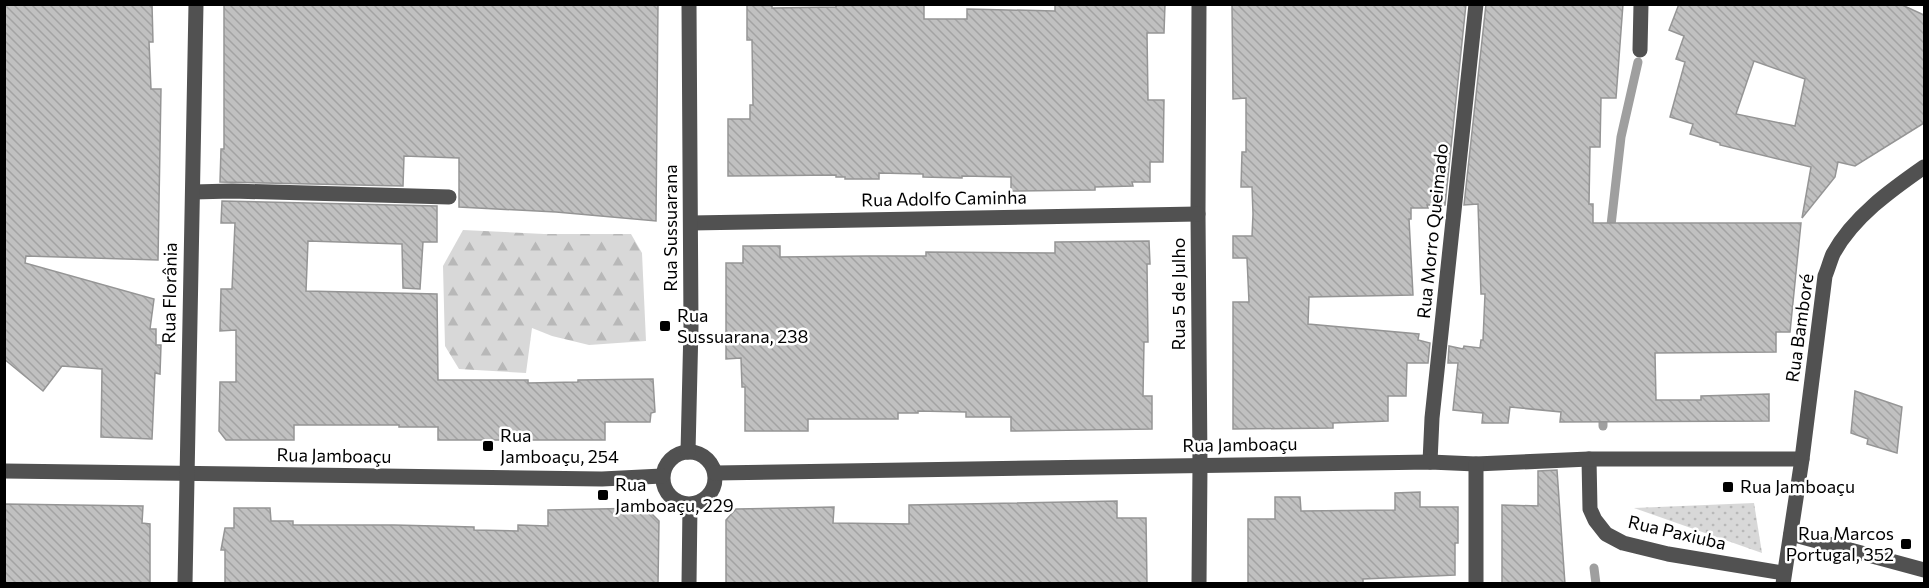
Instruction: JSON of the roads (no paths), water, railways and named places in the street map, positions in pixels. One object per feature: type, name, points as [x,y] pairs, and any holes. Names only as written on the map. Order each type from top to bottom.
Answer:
[{"type":"street","name":"Rua Florânia","points":[[184,584],[195,4]]},
{"type":"street","name":"Rua Sussuarana","points":[[688,452],[691,326],[689,4]]},
{"type":"street","name":"Rua 5 de Julho","points":[[1199,4],[1199,584]]},
{"type":"street","name":"Rua Morro Queimado","points":[[1430,462],[1432,418],[1476,4]]},
{"type":"street","points":[[1640,50],[1641,4]]},
{"type":"street","name":"Rua Bamboré","points":[[1783,578],[1802,459],[1825,276],[1833,254],[1851,229],[1898,185],[1924,168]]},
{"type":"street","points":[[193,192],[449,197]]},
{"type":"street","name":"Rua Adolfo Caminha","points":[[690,223],[1198,214]]},
{"type":"street","points":[[683,452],[692,452],[707,459],[715,473],[713,489],[697,504],[690,505],[676,501],[663,484],[664,470],[671,459],[683,452]]},
{"type":"street","name":"Rua Jamboaçu","points":[[715,473],[1430,462],[1476,464],[1589,459],[1802,459]]},
{"type":"street","name":"Rua Paxiuba","points":[[1589,459],[1590,509],[1606,534],[1623,543],[1783,578]]},
{"type":"street","points":[[1476,464],[1476,584]]},
{"type":"street","name":"Rua Jamboaçu","points":[[4,471],[602,479],[662,476]]},
{"type":"street","points":[[689,584],[690,505]]},
{"type":"street","points":[[1791,534],[1924,570]]},
{"type":"waterway","points":[[1610,234],[1621,137],[1638,62]]},
{"type":"waterway","points":[[1603,410],[1603,426]]},
{"type":"waterway","points":[[1594,568],[1596,584]]},
{"type":"place","name":"Rua Sussuarana, 238","points":[[665,326]]},
{"type":"place","name":"Rua Jamboaçu, 254","points":[[488,446]]},
{"type":"place","name":"Rua Jamboaçu","points":[[1728,487]]},
{"type":"place","name":"Rua Jamboaçu, 229","points":[[603,495]]},
{"type":"place","name":"Rua Marcos Portugal, 352","points":[[1906,544]]}]
